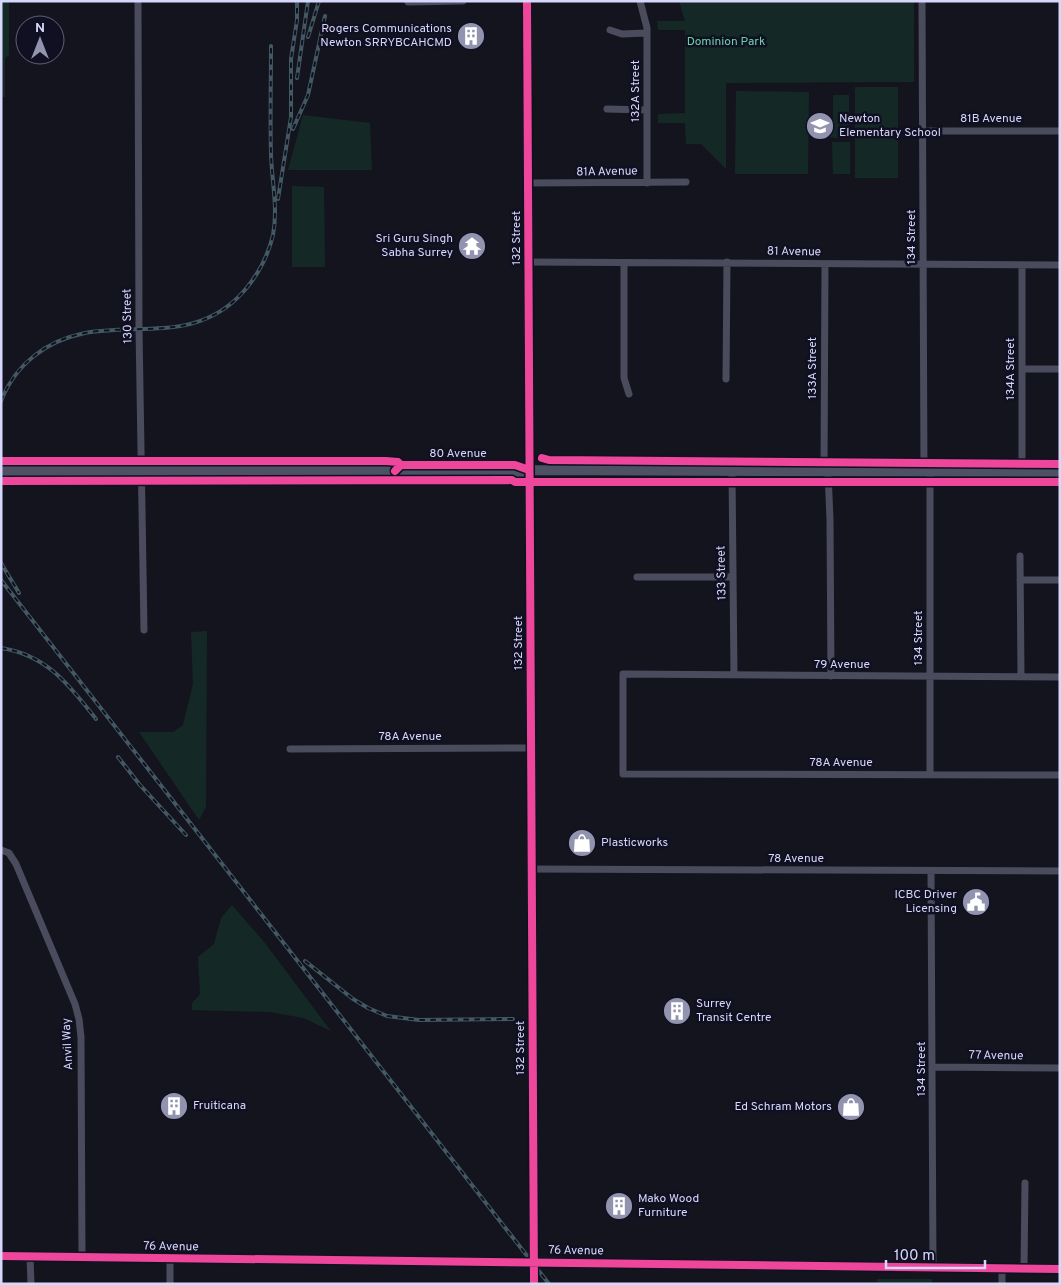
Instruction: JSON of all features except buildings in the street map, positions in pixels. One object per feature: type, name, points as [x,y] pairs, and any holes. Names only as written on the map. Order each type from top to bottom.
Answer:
[{"type":"main road","name":"132 Street","points":[[527,1],[534,1284]]},
{"type":"main road","name":"80 Avenue","points":[[2,471],[26,471],[33,467],[140,470],[212,466],[218,471],[395,471],[401,465],[515,465],[529,470],[1060,472]]},
{"type":"main road","name":"76 Avenue","points":[[1,1256],[1060,1269]]},
{"type":"street","name":"130 Street","points":[[138,1],[140,470],[144,630]]},
{"type":"street","points":[[408,2],[463,1]]},
{"type":"street","name":"132A Street","points":[[640,1],[647,34],[647,183]]},
{"type":"street","name":"134 Street","points":[[922,1],[923,264],[931,676],[930,774]]},
{"type":"street","points":[[610,30],[622,34],[647,34]]},
{"type":"street","points":[[608,109],[647,110]]},
{"type":"street","name":"81B Avenue","points":[[923,131],[1060,131]]},
{"type":"street","name":"81A Avenue","points":[[528,184],[686,182]]},
{"type":"street","name":"81 Avenue","points":[[528,262],[1060,265]]},
{"type":"street","points":[[726,379],[727,262]]},
{"type":"street","points":[[624,263],[624,378],[629,394]]},
{"type":"street","name":"133A Street","points":[[824,264],[826,471],[830,520],[831,676]]},
{"type":"street","name":"134A Street","points":[[1022,265],[1022,472]]},
{"type":"street","points":[[1022,369],[1060,369]]},
{"type":"street","name":"133 Street","points":[[732,471],[734,675]]},
{"type":"street","points":[[1020,556],[1020,677]]},
{"type":"street","points":[[637,577],[733,577]]},
{"type":"street","points":[[1020,580],[1060,580]]},
{"type":"street","name":"79 Avenue","points":[[623,774],[623,674],[1060,677]]},
{"type":"street","name":"78A Avenue","points":[[290,749],[531,748]]},
{"type":"street","name":"78A Avenue","points":[[623,774],[1060,775]]},
{"type":"street","name":"Anvil Way","points":[[1,850],[9,853],[16,864],[75,1004],[79,1019],[81,1036],[82,1257]]},
{"type":"street","name":"78 Avenue","points":[[531,869],[1060,872]]},
{"type":"street","name":"134 Street","points":[[932,871],[933,1267]]},
{"type":"street","name":"77 Avenue","points":[[933,1067],[1060,1068]]},
{"type":"street","points":[[1024,1269],[1025,1183]]},
{"type":"street","points":[[30,1256],[31,1284]]},
{"type":"street","points":[[170,1258],[170,1284]]},
{"type":"street","points":[[1002,1268],[1002,1284]]},
{"type":"green space","points":[[1,1],[9,1],[9,55],[5,58],[5,97],[1,97]]},
{"type":"green space","name":"Dominion Park","points":[[679,1],[914,1],[914,82],[726,83],[726,169],[701,144],[686,144],[685,123],[658,123],[658,114],[685,113],[685,30],[658,30],[657,21],[685,21]]},
{"type":"green space","points":[[855,87],[898,87],[898,178],[855,178]]},
{"type":"green space","points":[[736,91],[809,92],[808,174],[735,174]]},
{"type":"green space","points":[[833,95],[849,95],[849,139],[825,137],[825,119],[833,119]]},
{"type":"green space","points":[[303,115],[370,123],[372,170],[288,170]]},
{"type":"green space","points":[[832,142],[850,142],[850,174],[833,174]]},
{"type":"green space","points":[[292,186],[324,187],[325,267],[292,267]]},
{"type":"green space","points":[[207,631],[206,807],[199,820],[139,732],[173,732],[183,725],[193,684],[191,632]]},
{"type":"green space","points":[[232,905],[265,943],[331,1031],[303,1018],[270,1012],[192,1010],[192,1003],[200,994],[198,957],[214,944],[221,918]]},
{"type":"green space","points":[[877,1279],[932,1279],[932,1284],[877,1284]]},
{"type":"railway","points":[[278,199],[291,117],[291,59],[297,20],[297,1]]},
{"type":"railway","points":[[297,78],[308,1]]},
{"type":"railway","points":[[308,37],[319,1]]},
{"type":"railway","points":[[293,129],[308,95],[325,16]]},
{"type":"railway","points":[[1,401],[14,376],[23,366],[34,356],[60,341],[86,333],[168,328],[195,323],[220,311],[249,285],[265,258],[271,243],[274,225],[275,205],[271,141],[271,46]]},
{"type":"railway","points":[[1,563],[19,593]]},
{"type":"railway","points":[[1,580],[549,1284]]},
{"type":"railway","points":[[1,648],[31,657],[56,673],[96,719]]},
{"type":"railway","points":[[118,757],[140,785],[186,835]]},
{"type":"railway","points":[[305,961],[353,999],[387,1016],[419,1020],[513,1019]]},
{"type":"cycle path","points":[[527,1],[534,1284]]},
{"type":"cycle path","points":[[542,458],[549,460],[1060,464]]},
{"type":"cycle path","points":[[1,461],[386,461],[398,462],[401,465]]},
{"type":"cycle path","points":[[395,471],[401,465],[515,465],[529,470]]},
{"type":"cycle path","points":[[1,481],[1060,482]]},
{"type":"cycle path","points":[[1,1256],[1060,1269]]},
{"type":"place","name":"Rogers Communications Newton SRRYBCAHCMD","points":[[471,36]]},
{"type":"place","name":"Newton Elementary School","points":[[820,126]]},
{"type":"place","name":"Sri Guru Singh Sabha Surrey","points":[[472,246]]},
{"type":"place","name":"Plasticworks","points":[[582,843]]},
{"type":"place","name":"ICBC Driver Licensing","points":[[976,902]]},
{"type":"place","name":"Surrey Transit Centre","points":[[677,1011]]},
{"type":"place","name":"Fruiticana","points":[[174,1106]]},
{"type":"place","name":"Ed Schram Motors","points":[[851,1107]]},
{"type":"place","name":"Mako Wood Furniture","points":[[619,1206]]}]
